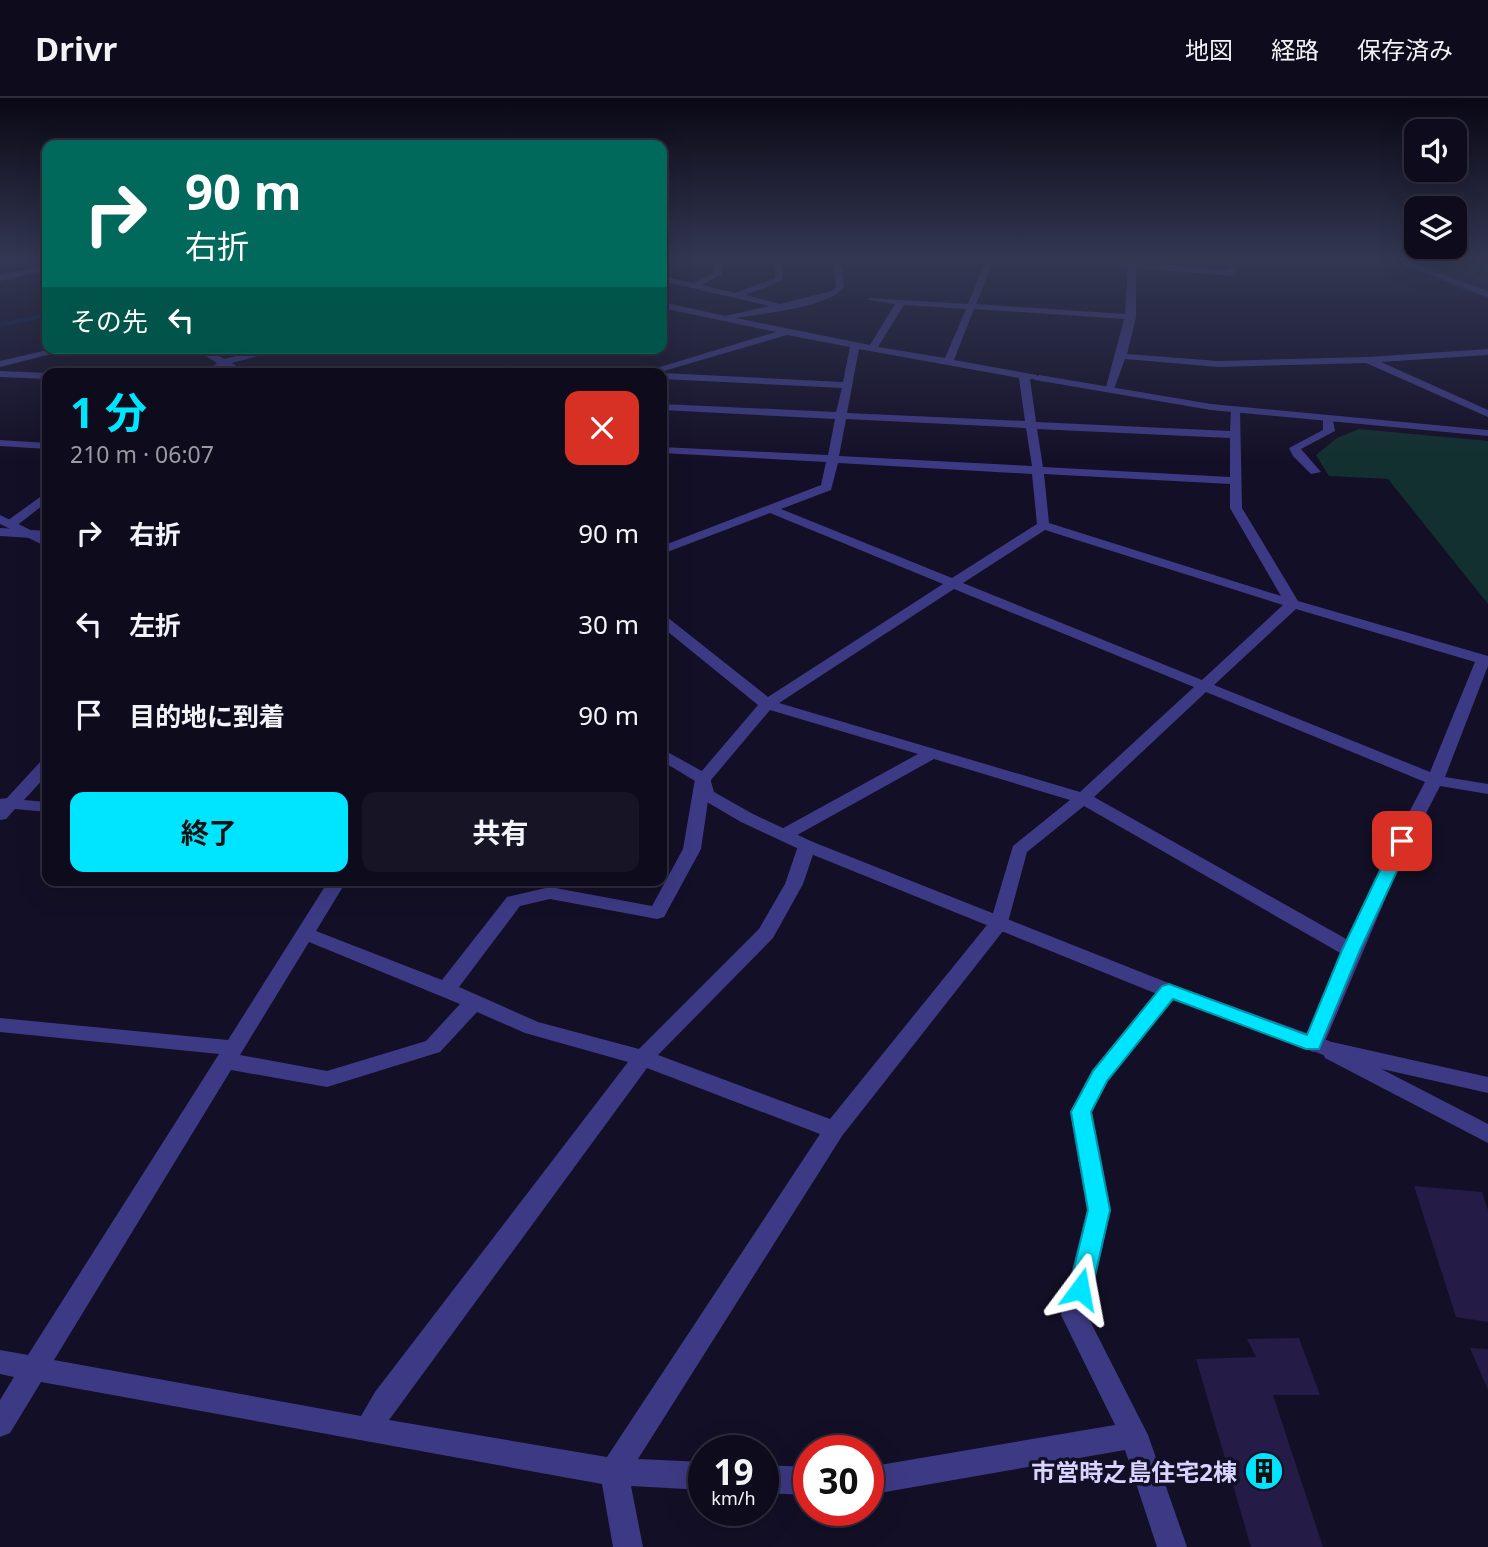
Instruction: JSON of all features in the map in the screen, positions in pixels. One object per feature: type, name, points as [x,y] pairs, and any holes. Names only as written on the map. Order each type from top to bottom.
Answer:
[{"type":"street","points":[[765,328],[948,363],[1236,410],[1488,433]]},
{"type":"street","points":[[872,349],[885,328]]},
{"type":"street","points":[[948,363],[964,328]]},
{"type":"street","points":[[1109,389],[1128,328]]},
{"type":"street","points":[[662,368],[787,332]]},
{"type":"street","points":[[667,548],[827,486],[855,346]]},
{"type":"street","points":[[1121,356],[1218,364],[1367,360],[1488,352]]},
{"type":"street","points":[[0,364],[44,354]]},
{"type":"street","points":[[209,354],[234,368]]},
{"type":"street","points":[[216,368],[224,362],[257,354]]},
{"type":"street","points":[[0,373],[27,358]]},
{"type":"street","points":[[1367,360],[1488,414]]},
{"type":"street","points":[[0,373],[42,376]]},
{"type":"street","points":[[1024,375],[1043,525]]},
{"type":"street","points":[[667,376],[847,385]]},
{"type":"street","points":[[667,407],[1236,435]]},
{"type":"street","points":[[1236,410],[1236,508],[1293,604]]},
{"type":"street","points":[[1315,472],[1297,454],[1295,448],[1328,433],[1331,429],[1328,420]]},
{"type":"street","points":[[0,443],[42,446]]},
{"type":"street","points":[[667,450],[1236,481]]},
{"type":"street","points":[[4,525],[42,499]]},
{"type":"street","points":[[770,509],[1435,780],[1488,789]]},
{"type":"street","points":[[4,525],[42,540]]},
{"type":"street","points":[[446,989],[514,901],[550,893],[657,913],[692,849],[703,779],[767,704],[1043,525]]},
{"type":"street","points":[[1043,525],[1293,604],[1485,660],[1435,780],[1392,862],[1351,950],[1321,1047]]},
{"type":"street","points":[[30,534],[42,535]]},
{"type":"street","points":[[628,1547],[614,1472],[834,1130],[1000,922],[1018,850],[1083,797],[1293,604]]},
{"type":"street","points":[[667,624],[767,704],[1083,797],[1351,950]]},
{"type":"street","points":[[784,835],[932,752]]},
{"type":"street","points":[[667,757],[703,779],[706,794],[807,846],[1169,991],[1321,1047],[1488,1134]]},
{"type":"street","points":[[4,807],[42,770]]},
{"type":"street","points":[[4,807],[42,807]]},
{"type":"street","points":[[368,1430],[385,1401],[643,1058],[766,933],[794,884],[807,846]]},
{"type":"street","points":[[0,1424],[334,886]]},
{"type":"street","points":[[306,934],[446,989],[532,1028],[643,1058],[834,1130]]},
{"type":"street","points":[[1169,991],[1100,1076],[1081,1112],[1099,1210],[1074,1315],[1134,1434],[1172,1547]]},
{"type":"street","points":[[0,1025],[231,1054],[327,1079],[433,1047],[474,1002]]},
{"type":"street","points":[[1321,1047],[1488,1085]]},
{"type":"street","points":[[0,1362],[614,1472],[688,1475]]},
{"type":"street","points":[[884,1478],[1134,1434]]},
{"type":"green space","points":[[1359,429],[1488,441],[1488,604],[1388,479],[1329,476],[1316,455],[1337,438]]},
{"type":"building","points":[[1414,1186],[1482,1192],[1488,1210],[1488,1322],[1456,1317]]},
{"type":"building","name":"市営時之島住宅2棟","points":[[1299,1338],[1320,1395],[1273,1395],[1323,1547],[1251,1547],[1196,1359],[1256,1357],[1247,1339]]},
{"type":"building","points":[[1470,1348],[1488,1349],[1488,1390]]},
{"type":"place","name":"市営時之島住宅2棟","points":[[1264,1471]]},
{"type":"route","points":[[1080,1289],[1099,1210],[1081,1112],[1100,1076],[1169,991],[1313,1044],[1351,950],[1402,841]]}]
